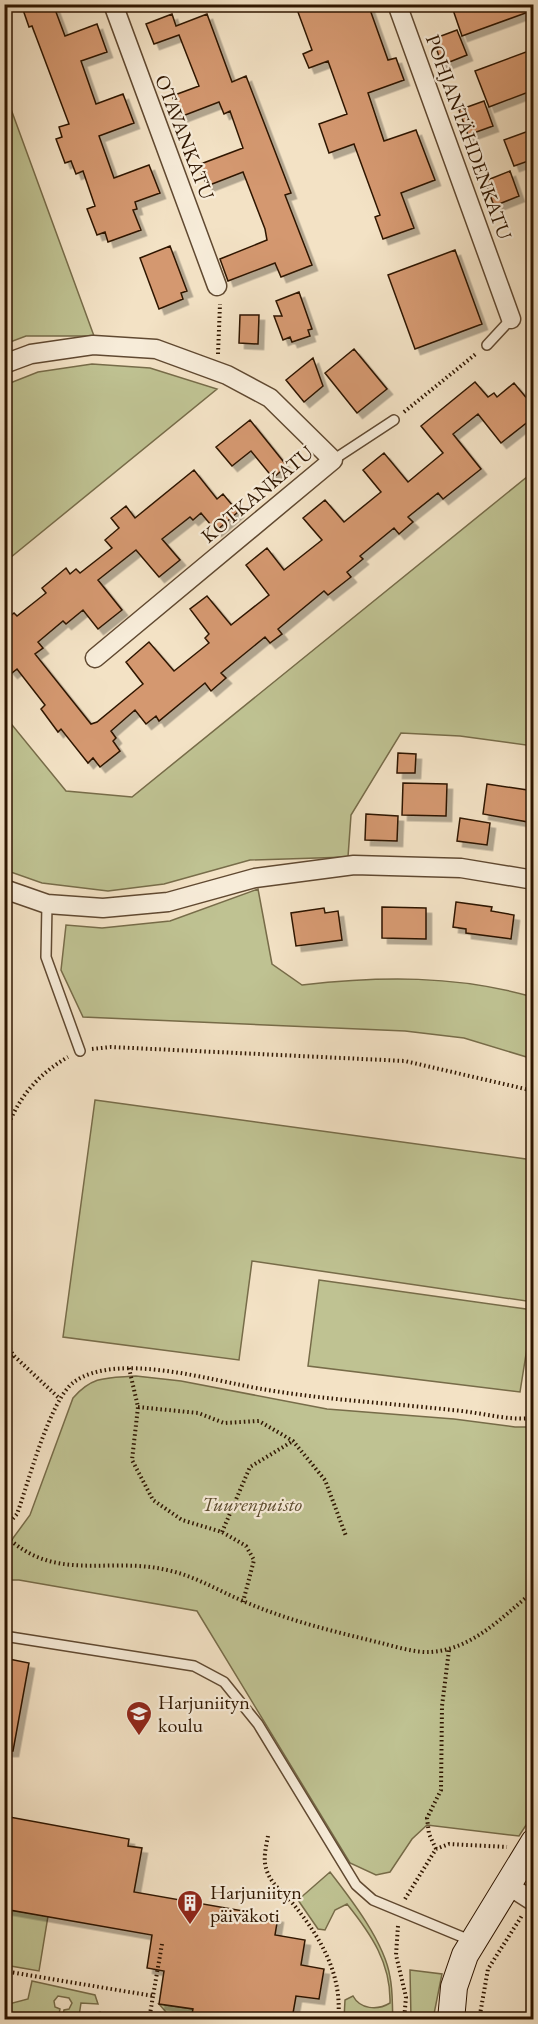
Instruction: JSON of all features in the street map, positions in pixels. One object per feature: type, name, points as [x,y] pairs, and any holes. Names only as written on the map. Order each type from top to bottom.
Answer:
[{"type":"main road","points":[[451,2019],[454,1987],[472,1941],[529,1849]]},
{"type":"street","name":"OTAVANKATU","points":[[112,4],[217,286]]},
{"type":"street","name":"POHJANTÄHDENKATU","points":[[396,4],[511,319]]},
{"type":"street","name":"KOTKANKATU","points":[[4,364],[31,354],[93,345],[156,349],[217,371],[270,398],[333,460],[95,658]]},
{"type":"street","points":[[4,889],[47,904],[103,908],[168,902],[255,878],[354,865],[461,868],[534,880]]},
{"type":"street","points":[[506,1884],[532,1901]]},
{"type":"lane","points":[[487,345],[511,319]]},
{"type":"lane","points":[[333,460],[394,420]]},
{"type":"lane","points":[[47,904],[46,957],[80,1051]]},
{"type":"lane","points":[[4,1636],[194,1666],[224,1682],[258,1724],[356,1885],[373,1900],[472,1941]]},
{"type":"path","points":[[217,286],[221,310],[217,371]]},
{"type":"path","points":[[394,420],[487,345]]},
{"type":"path","points":[[4,1136],[13,1110],[33,1083],[80,1051],[111,1047],[405,1061],[534,1091]]},
{"type":"path","points":[[4,1336],[13,1355],[59,1398]]},
{"type":"path","points":[[4,1361],[13,1355]]},
{"type":"path","points":[[129,1368],[138,1407],[132,1460],[153,1500],[182,1520],[222,1532],[246,1546],[254,1560],[243,1602]]},
{"type":"path","points":[[4,1529],[17,1514],[59,1398],[74,1382],[93,1372],[129,1368],[180,1373],[329,1399],[455,1410],[518,1420],[534,1418]]},
{"type":"path","points":[[138,1407],[198,1413],[224,1423],[259,1421],[293,1441],[325,1480],[346,1536]]},
{"type":"path","points":[[222,1532],[250,1467],[293,1441]]},
{"type":"path","points":[[4,1534],[20,1549],[36,1557],[85,1568],[166,1569],[191,1576],[243,1602],[302,1623],[380,1643],[427,1652],[449,1650],[476,1639],[534,1591]]},
{"type":"path","points":[[436,1849],[429,1834],[427,1818],[441,1790],[442,1706],[449,1650]]},
{"type":"path","points":[[268,1836],[264,1857],[270,1879],[304,1919],[335,1972],[339,1990],[338,2019]]},
{"type":"path","points":[[404,2019],[406,1997],[395,1946],[402,1904],[436,1849],[449,1844],[492,1844],[508,1848],[529,1849]]},
{"type":"path","points":[[478,2019],[488,1969],[532,1901]]},
{"type":"path","points":[[149,2019],[162,1944]]},
{"type":"path","points":[[4,1971],[153,1996]]},
{"type":"path","points":[[61,2019],[62,2011]]},
{"type":"green space","points":[[4,90],[94,336],[26,336],[5,344]]},
{"type":"green space","points":[[92,364],[150,368],[217,389],[5,562],[5,385],[38,372]]},
{"type":"green space","points":[[533,472],[533,746],[460,736],[401,733],[351,815],[348,857],[250,860],[164,884],[108,891],[42,883],[5,870],[4,715],[66,791],[132,797]]},
{"type":"green space","points":[[258,889],[272,964],[302,985],[361,980],[418,979],[476,985],[533,997],[533,1059],[464,1038],[405,1031],[83,1017],[61,970],[66,925],[102,928],[170,921]]},
{"type":"green space","points":[[95,1100],[533,1160],[533,1302],[252,1261],[239,1360],[63,1337]]},
{"type":"green space","points":[[319,1280],[533,1310],[520,1392],[308,1366]]},
{"type":"green space","name":"Tuurenpuisto","points":[[136,1376],[181,1381],[327,1409],[533,1427],[534,1813],[519,1836],[427,1825],[412,1839],[390,1872],[376,1875],[350,1863],[197,1611],[19,1580],[5,1580],[5,1549],[30,1515],[73,1398],[94,1381]]},
{"type":"green space","points":[[330,1872],[366,1922],[387,1964],[391,1982],[393,2019],[344,2019],[345,2000],[353,1996],[364,2006],[374,2008],[385,2006],[390,2003],[389,1988],[378,1950],[347,1904],[335,1910],[325,1930],[318,1929],[298,1900]]},
{"type":"green space","points":[[4,1909],[48,1916],[39,1971],[5,1965]]},
{"type":"green space","points":[[410,1970],[442,1974],[433,2019],[411,2019]]},
{"type":"green space","points":[[32,1981],[95,1995],[98,2004],[81,2003],[79,2016],[93,2019],[62,2019],[64,2010],[69,2009],[72,2003],[69,1998],[58,1996],[54,2001],[55,2007],[60,2009],[58,2019],[5,2019],[5,2005],[28,1999]]},
{"type":"green space","points":[[159,2004],[193,2009],[191,2019],[172,2019]]},
{"type":"green space","points":[[100,2012],[106,2016],[105,2019],[93,2019],[94,2014]]},
{"type":"building","points":[[21,4],[53,4],[65,36],[97,24],[107,52],[81,61],[96,104],[123,94],[134,123],[99,136],[114,178],[149,165],[160,193],[135,202],[137,209],[133,210],[141,230],[108,242],[105,232],[97,235],[87,209],[95,206],[83,171],[76,174],[71,161],[65,163],[56,139],[62,137],[59,127],[69,124],[32,26],[29,27]]},
{"type":"building","points":[[295,4],[368,4],[388,60],[396,58],[404,80],[368,93],[384,141],[416,130],[435,180],[401,193],[414,228],[383,239],[375,217],[380,215],[354,144],[329,153],[319,124],[347,114],[328,61],[309,68],[303,54],[312,50]]},
{"type":"building","points":[[451,4],[534,4],[534,10],[462,36]]},
{"type":"building","points":[[172,14],[176,26],[207,14],[232,82],[246,76],[291,193],[285,195],[312,265],[281,277],[275,263],[228,281],[220,259],[267,240],[265,229],[243,172],[207,186],[198,165],[243,148],[230,111],[224,114],[219,102],[180,117],[172,96],[199,86],[179,35],[154,44],[146,24]]},
{"type":"building","points":[[457,30],[467,55],[442,65],[433,39]]},
{"type":"building","points":[[534,49],[534,90],[489,107],[475,71]]},
{"type":"building","points":[[484,101],[493,126],[468,135],[459,110]]},
{"type":"building","points":[[534,129],[534,159],[514,166],[504,140]]},
{"type":"building","points":[[510,171],[519,196],[494,206],[485,181]]},
{"type":"building","points":[[170,246],[187,291],[181,293],[183,299],[159,309],[140,258]]},
{"type":"building","points":[[455,250],[482,324],[415,349],[388,275]]},
{"type":"building","points":[[299,292],[312,329],[308,330],[310,336],[292,342],[290,337],[283,340],[274,316],[282,316],[276,301]]},
{"type":"building","points":[[240,315],[259,315],[258,344],[239,343]]},
{"type":"building","points":[[354,349],[387,389],[357,413],[325,373]]},
{"type":"building","points":[[313,358],[323,386],[304,402],[286,380]]},
{"type":"building","points":[[475,382],[488,397],[494,393],[497,397],[514,383],[534,407],[534,417],[501,443],[478,414],[453,434],[481,469],[443,499],[438,493],[408,517],[413,522],[399,534],[394,528],[360,556],[363,559],[347,572],[351,577],[328,595],[324,591],[278,629],[282,634],[270,643],[265,637],[221,673],[226,678],[211,691],[205,683],[159,721],[156,716],[146,724],[135,710],[111,731],[116,738],[113,741],[120,751],[100,767],[93,758],[88,763],[61,729],[58,732],[41,709],[45,705],[17,669],[12,673],[4,664],[4,621],[14,613],[17,616],[46,593],[42,588],[66,568],[70,574],[76,569],[80,573],[112,548],[105,540],[119,528],[111,518],[126,506],[135,518],[194,470],[217,499],[223,494],[238,512],[216,531],[201,513],[193,520],[190,517],[162,539],[180,560],[159,577],[136,550],[98,580],[122,610],[98,629],[83,610],[66,624],[63,621],[38,642],[43,648],[35,654],[91,724],[97,722],[143,684],[126,662],[149,642],[174,671],[209,643],[205,638],[209,634],[190,609],[207,596],[231,625],[269,595],[246,565],[267,548],[284,570],[322,540],[303,518],[325,500],[344,522],[381,492],[363,470],[384,453],[408,482],[443,453],[421,426]]},
{"type":"building","points":[[250,420],[287,466],[273,478],[251,451],[232,466],[216,447]]},
{"type":"building","points":[[398,753],[416,754],[415,773],[397,773]]},
{"type":"building","points":[[403,783],[447,784],[446,816],[402,815]]},
{"type":"building","points":[[487,784],[534,791],[534,823],[483,814]]},
{"type":"building","points":[[366,814],[398,816],[397,841],[365,840]]},
{"type":"building","points":[[460,818],[490,823],[487,845],[457,841]]},
{"type":"building","points":[[456,902],[492,907],[491,911],[514,915],[511,939],[466,933],[466,929],[453,927]]},
{"type":"building","points":[[382,907],[426,908],[426,939],[382,938]]},
{"type":"building","points":[[324,908],[325,913],[338,911],[342,940],[296,946],[291,913]]},
{"type":"building","points":[[4,1658],[29,1663],[13,1751],[4,1751]]},
{"type":"building","name":"Harjuniityn päiväkoti","points":[[4,1816],[129,1839],[128,1846],[142,1848],[134,1892],[278,1917],[275,1935],[305,1940],[301,1965],[324,1969],[319,1999],[296,1996],[292,2019],[191,2019],[193,2009],[159,2004],[164,1971],[147,1968],[152,1935],[4,1909]]},
{"type":"place","name":"Harjuniityn koulu","points":[[139,1737]]},
{"type":"place","name":"Harjuniityn päiväkoti","points":[[190,1926]]}]
